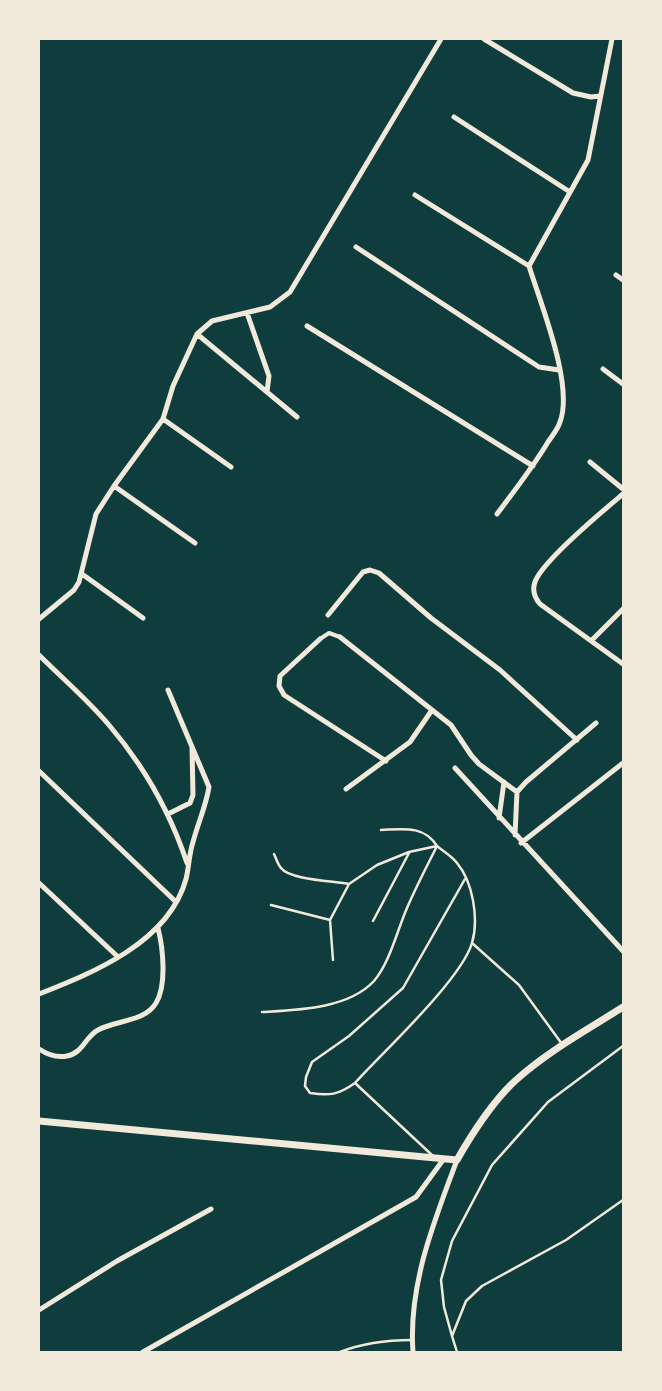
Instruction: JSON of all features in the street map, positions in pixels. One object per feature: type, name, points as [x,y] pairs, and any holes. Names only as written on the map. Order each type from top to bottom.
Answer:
[{"type":"street","points":[[39,619],[74,590],[82,574],[96,514],[163,419],[173,386],[197,334],[207,324],[219,319],[270,307],[290,292],[441,39]]},
{"type":"street","points":[[484,39],[573,93],[590,97],[600,96]]},
{"type":"street","points":[[604,39],[608,48]]},
{"type":"street","points":[[529,266],[588,160],[608,48],[612,39]]},
{"type":"street","points":[[454,117],[570,192]]},
{"type":"street","points":[[415,195],[529,266],[559,370],[563,387],[564,405],[560,423],[534,466],[497,514]]},
{"type":"street","points":[[356,247],[538,367],[546,370],[559,370]]},
{"type":"street","points":[[616,275],[623,280]]},
{"type":"street","points":[[247,312],[268,376],[267,392]]},
{"type":"street","points":[[307,326],[534,466]]},
{"type":"street","points":[[197,334],[297,418]]},
{"type":"street","points":[[603,369],[623,384]]},
{"type":"street","points":[[163,419],[231,467]]},
{"type":"street","points":[[590,462],[623,489]]},
{"type":"street","points":[[114,486],[195,543]]},
{"type":"street","points":[[623,494],[571,539],[535,582],[535,596],[540,604],[623,664]]},
{"type":"street","points":[[328,615],[363,572],[370,570],[378,573],[431,618],[500,670],[577,740]]},
{"type":"street","points":[[82,574],[143,618]]},
{"type":"street","points":[[592,640],[623,609]]},
{"type":"street","points":[[386,761],[284,695],[280,689],[280,676],[329,633],[340,637],[451,725],[479,764],[517,792]]},
{"type":"street","points":[[39,655],[114,731],[145,772],[168,814],[188,866]]},
{"type":"street","points":[[39,994],[85,976],[141,943],[158,928],[186,880],[192,843],[209,787],[192,742],[168,690]]},
{"type":"street","points":[[346,789],[410,742],[432,710]]},
{"type":"street","points":[[515,835],[517,792],[596,723]]},
{"type":"street","points":[[168,814],[190,803],[193,795],[192,742]]},
{"type":"street","points":[[522,843],[623,763]]},
{"type":"street","points":[[455,768],[522,843],[623,950]]},
{"type":"street","points":[[39,771],[175,901]]},
{"type":"street","points":[[500,818],[504,782]]},
{"type":"street","points":[[39,883],[117,956]]},
{"type":"street","points":[[39,1049],[52,1056],[74,1054],[80,1050],[84,1042],[97,1030],[144,1014],[154,1007],[161,989],[164,950],[158,928]]},
{"type":"street","points":[[413,1352],[414,1308],[420,1269],[457,1160],[480,1123],[508,1087],[534,1064],[623,1007]]},
{"type":"street","points":[[41,1120],[457,1160]]},
{"type":"street","points":[[143,1352],[416,1197],[440,1159]]},
{"type":"street","points":[[39,1310],[117,1261],[211,1209]]},
{"type":"lane","points":[[381,830],[416,829],[425,832],[437,846],[457,862],[466,878],[475,912],[472,943],[465,958],[438,993],[355,1083],[340,1093],[322,1095],[310,1093],[305,1086],[306,1077],[312,1062],[349,1036],[403,988],[466,878]]},
{"type":"lane","points":[[333,960],[330,920],[349,884],[377,865],[409,852],[437,846]]},
{"type":"lane","points":[[262,1012],[314,1008],[351,996],[374,981],[393,946],[407,908],[437,846]]},
{"type":"lane","points":[[373,921],[409,852]]},
{"type":"lane","points":[[274,854],[281,869],[287,873],[305,878],[349,884]]},
{"type":"lane","points":[[271,905],[330,920]]},
{"type":"lane","points":[[472,943],[519,985],[562,1045]]},
{"type":"lane","points":[[458,1352],[444,1307],[441,1280],[452,1241],[492,1165],[548,1102],[623,1046]]},
{"type":"lane","points":[[355,1083],[440,1159]]},
{"type":"lane","points":[[452,1336],[466,1301],[482,1286],[566,1240],[623,1200]]},
{"type":"lane","points":[[340,1352],[367,1344],[393,1340],[412,1340]]}]
